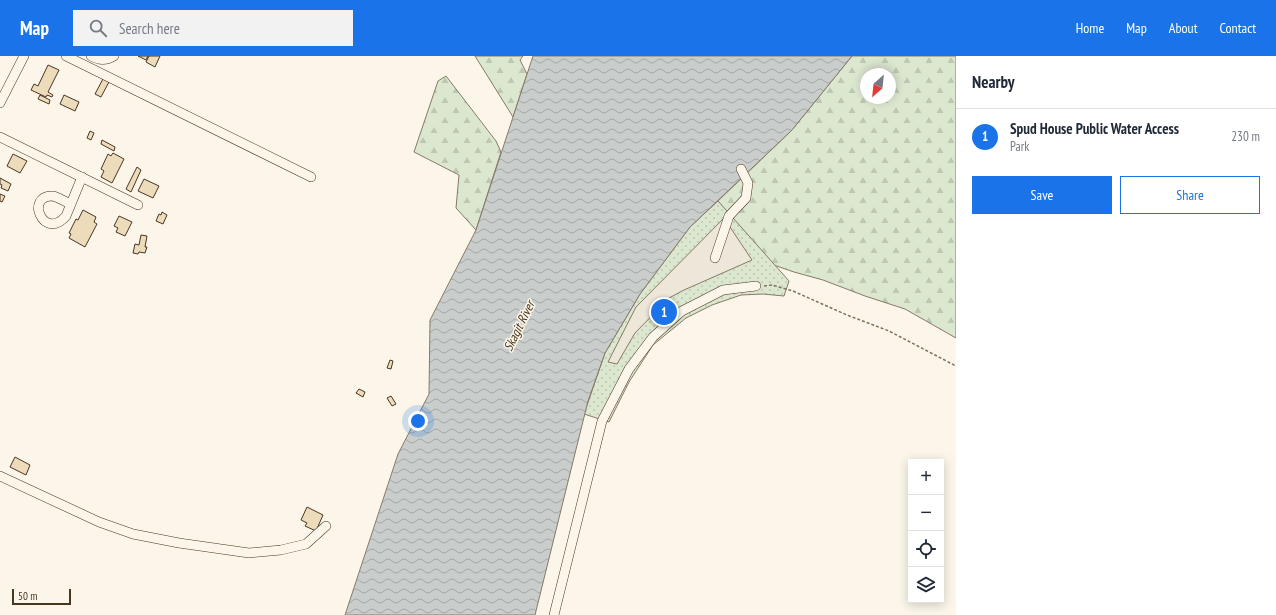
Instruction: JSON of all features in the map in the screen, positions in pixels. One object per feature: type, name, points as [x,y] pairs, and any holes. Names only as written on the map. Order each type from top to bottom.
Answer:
[{"type":"street","points":[[0,103],[24,56]]},
{"type":"street","points":[[66,56],[311,177]]},
{"type":"street","points":[[91,56],[99,60],[114,56]]},
{"type":"street","points":[[0,137],[138,205]]},
{"type":"street","points":[[715,258],[729,216],[746,198],[748,183],[741,169]]},
{"type":"street","points":[[70,204],[82,177]]},
{"type":"street","points":[[554,615],[602,421],[629,369],[654,337],[682,311],[723,290],[756,286]]},
{"type":"street","points":[[0,476],[99,522],[132,534],[179,543],[249,553],[281,550],[306,544],[326,526]]},
{"type":"path","points":[[756,286],[772,285],[792,291],[847,315],[889,331],[956,366]]},
{"type":"green space","points":[[475,56],[523,56],[520,60],[527,74],[513,117]]},
{"type":"green space","points":[[852,56],[956,56],[956,338],[905,309],[823,280],[765,262],[718,201],[792,130]]},
{"type":"green space","points":[[446,76],[496,141],[501,152],[476,230],[456,208],[459,175],[414,152],[438,81]]},
{"type":"green space","points":[[718,201],[789,281],[784,296],[763,294],[741,295],[712,305],[686,318],[653,345],[629,382],[609,422],[584,414],[605,353],[640,294],[690,227]]},
{"type":"shaded area","points":[[724,218],[752,260],[669,298],[635,333],[617,364],[608,362],[636,307]]},
{"type":"water","name":"Skagit River","points":[[533,56],[852,56],[792,130],[690,227],[640,294],[605,353],[588,401],[535,615],[345,615],[398,454],[429,394],[430,320],[476,230]]},
{"type":"building","points":[[138,56],[148,56],[146,60]]},
{"type":"building","points":[[149,56],[160,56],[155,67],[146,62]]},
{"type":"building","points":[[48,65],[59,70],[48,92],[53,95],[52,97],[47,95],[46,97],[31,90],[34,84],[38,86]]},
{"type":"building","points":[[104,77],[110,80],[101,97],[95,94]]},
{"type":"building","points":[[40,95],[50,100],[49,104],[38,99]]},
{"type":"building","points":[[64,95],[79,102],[75,111],[60,104]]},
{"type":"building","points":[[90,131],[94,133],[91,140],[87,138]]},
{"type":"building","points":[[102,140],[115,147],[114,151],[101,144]]},
{"type":"building","points":[[113,153],[124,159],[112,183],[101,177],[104,171],[101,169],[108,154],[111,156]]},
{"type":"building","points":[[13,154],[27,161],[20,173],[7,166]]},
{"type":"building","points":[[137,167],[141,170],[131,192],[126,189]]},
{"type":"building","points":[[0,178],[11,184],[8,191],[1,188],[2,185],[0,184]]},
{"type":"building","points":[[144,179],[159,186],[153,198],[138,191]]},
{"type":"building","points":[[0,194],[5,196],[2,202],[0,201]]},
{"type":"building","points":[[83,210],[96,217],[94,222],[97,224],[85,247],[69,238],[71,234],[69,233],[76,219],[78,220]]},
{"type":"building","points":[[162,212],[167,215],[163,224],[156,221],[159,214],[161,215]]},
{"type":"building","points":[[119,216],[132,222],[125,236],[116,232],[118,228],[114,226]]},
{"type":"building","points":[[141,235],[147,236],[145,247],[147,247],[145,253],[133,253],[135,244],[139,245]]},
{"type":"building","points":[[390,360],[393,361],[391,369],[387,368]]},
{"type":"building","points":[[359,389],[365,392],[363,397],[356,393]]},
{"type":"building","points":[[391,396],[396,404],[392,406],[387,398]]},
{"type":"building","points":[[15,457],[30,465],[26,475],[10,467]]},
{"type":"building","points":[[307,507],[323,515],[316,531],[305,526],[307,523],[301,520]]},
{"type":"place","name":"Spud House Public Water Access","points":[[664,312]]}]
